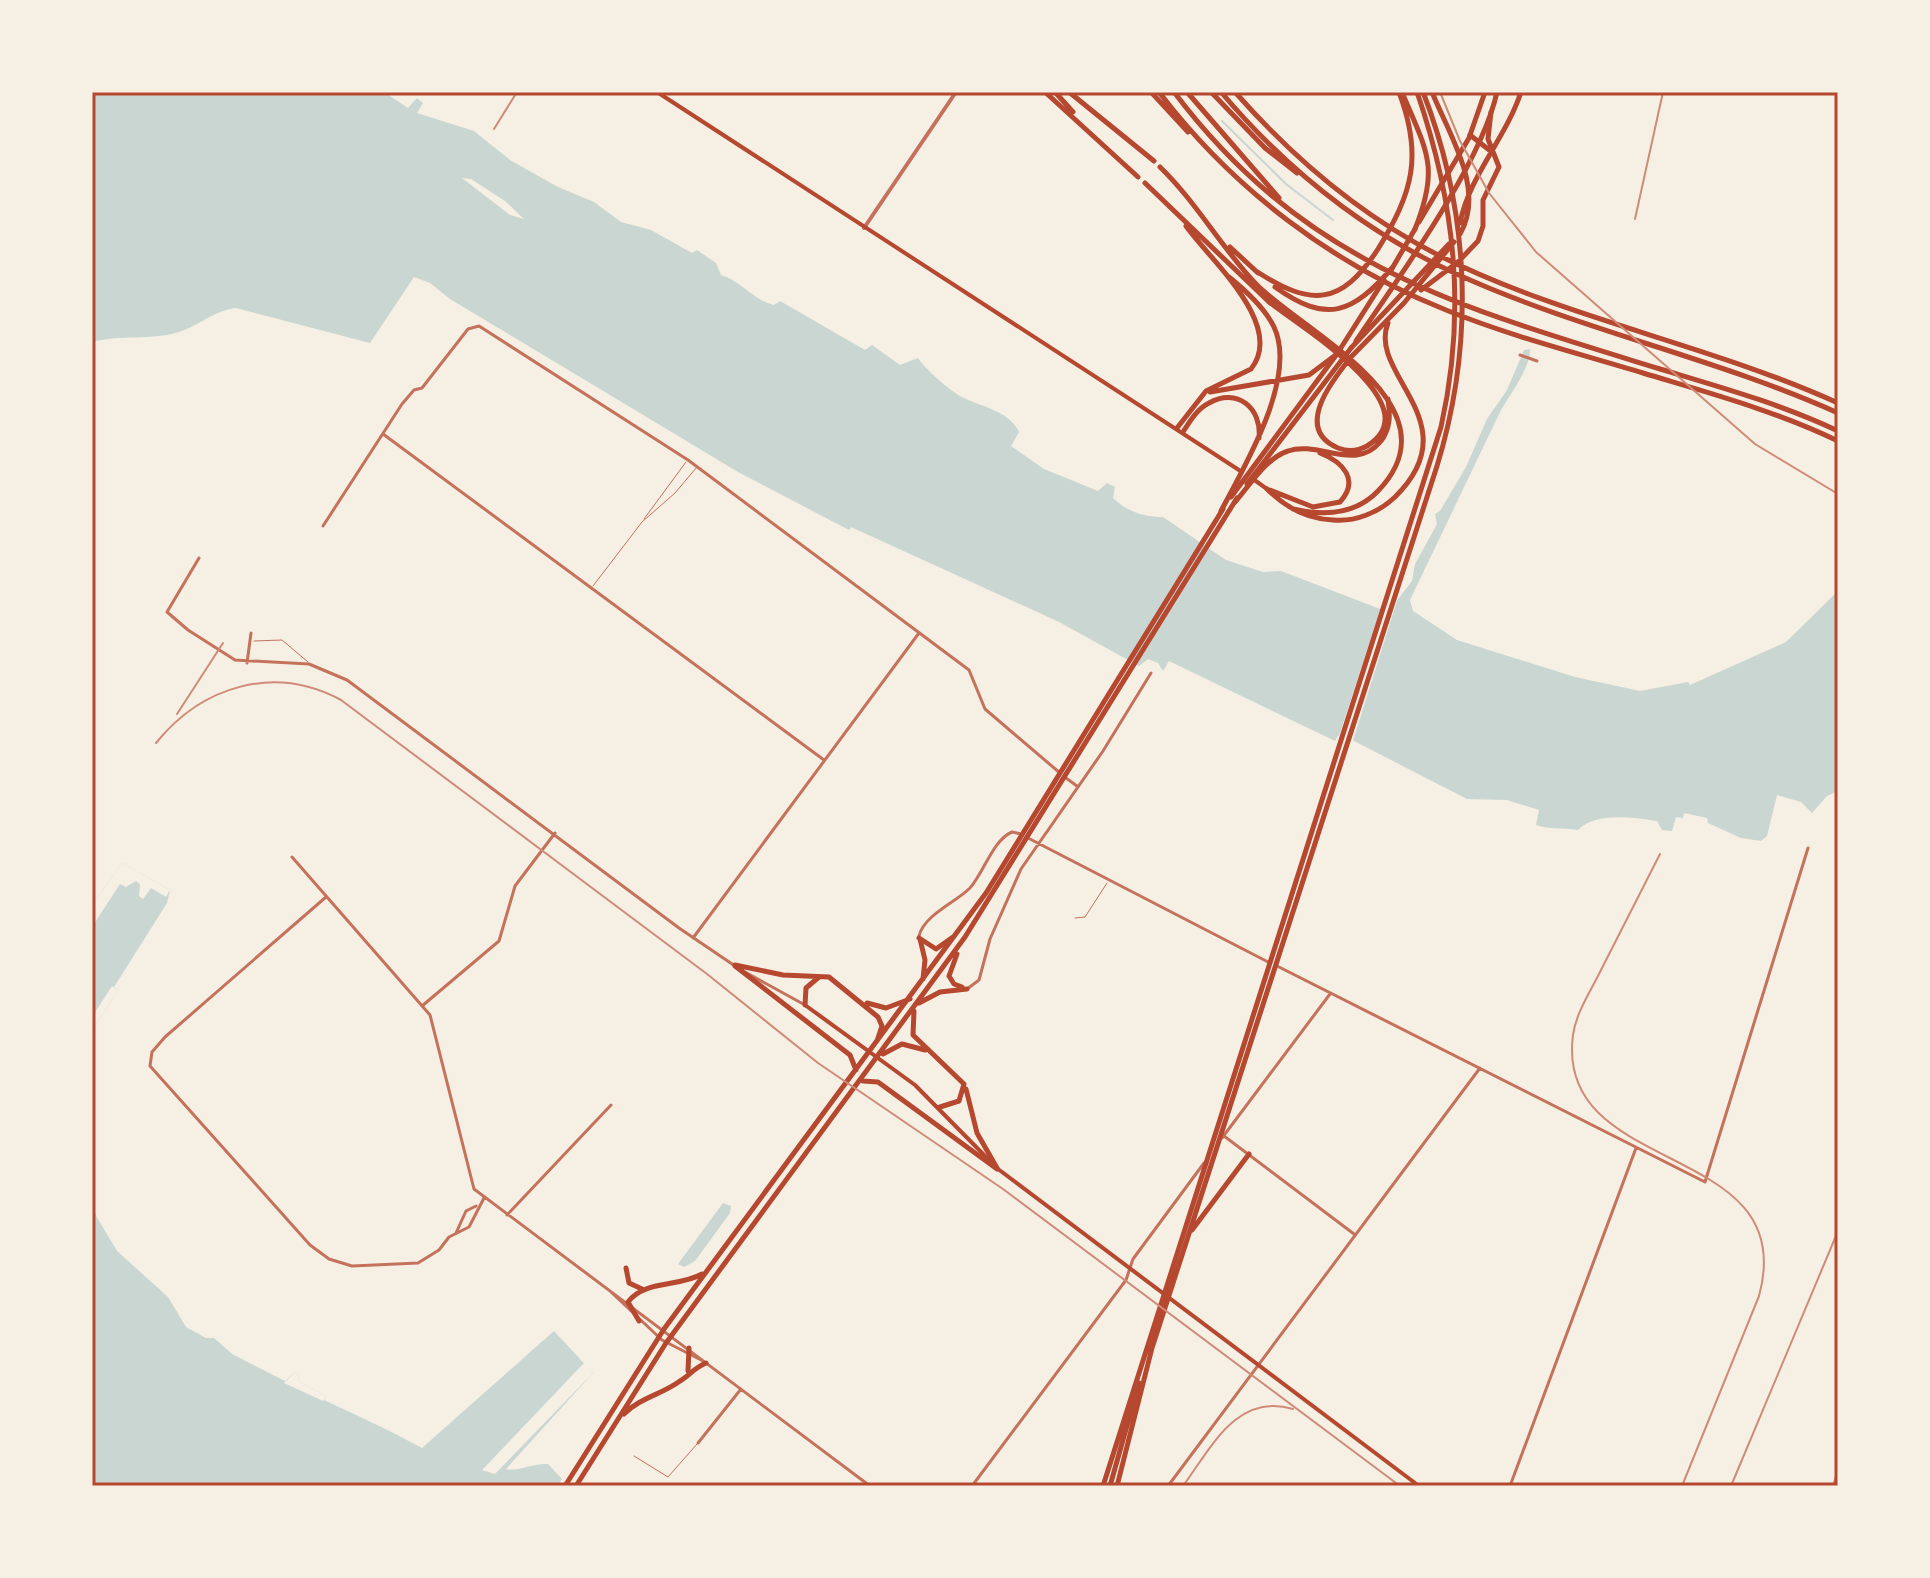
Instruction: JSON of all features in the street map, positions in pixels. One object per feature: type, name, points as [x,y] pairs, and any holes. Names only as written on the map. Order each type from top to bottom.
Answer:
[{"type":"main road","points":[[657,92],[1180,430],[1293,509],[1322,519],[1357,518],[1385,505],[1410,477],[1420,451],[1421,423],[1412,396],[1385,352],[1383,337],[1390,318]]},
{"type":"main road","points":[[1045,92],[1138,177]]},
{"type":"main road","points":[[1055,92],[1081,122]]},
{"type":"main road","points":[[1070,92],[1154,161]]},
{"type":"main road","points":[[1151,92],[1176,122],[1272,208],[1353,264],[1461,316],[1748,405],[1838,441]]},
{"type":"main road","points":[[1159,92],[1200,141]]},
{"type":"main road","points":[[1174,92],[1225,152],[1287,208],[1358,256],[1407,283],[1466,308],[1756,398],[1838,431]]},
{"type":"main road","points":[[1187,92],[1287,208]]},
{"type":"main road","points":[[1211,92],[1275,157],[1374,228],[1440,266],[1503,294],[1760,381],[1838,413]]},
{"type":"main road","points":[[1221,92],[1260,135],[1309,181]]},
{"type":"main road","points":[[1238,92],[1247,106],[1310,168],[1379,220],[1436,254],[1496,281],[1761,372],[1838,403]]},
{"type":"main road","points":[[1401,92],[1430,167],[1428,192],[1415,229]]},
{"type":"main road","points":[[1256,271],[1289,291],[1316,297],[1339,291],[1361,274],[1394,222],[1411,180],[1412,138],[1401,92]]},
{"type":"main road","points":[[1103,1486],[1441,427],[1455,336],[1454,245],[1443,180],[1417,92]]},
{"type":"main road","points":[[1117,1486],[1152,1348],[1442,449],[1461,344],[1463,292],[1460,230],[1448,169],[1423,92]]},
{"type":"main road","points":[[1358,368],[1380,396],[1384,421],[1369,444],[1357,450],[1343,450],[1322,435],[1317,422],[1318,407],[1341,370],[1404,303],[1460,230],[1468,214],[1470,194],[1432,92]]},
{"type":"main road","points":[[565,1486],[658,1337],[922,984],[1013,856],[1261,459],[1337,354],[1392,268],[1470,135],[1485,92]]},
{"type":"main road","points":[[1351,348],[1413,253],[1479,141],[1497,92]]},
{"type":"main road","points":[[576,1486],[666,1343],[965,937],[1221,511],[1351,348],[1460,230],[1468,196],[1509,123],[1521,92]]},
{"type":"main road","points":[[1404,303],[1458,262],[1478,241],[1483,226],[1483,200],[1498,172],[1497,157],[1488,136],[1491,112]]},
{"type":"main road","points":[[1470,135],[1497,157]]},
{"type":"main road","points":[[1160,167],[1259,286],[1327,345]]},
{"type":"main road","points":[[1145,183],[1268,301],[1358,368],[1386,395],[1397,417],[1400,438],[1395,462],[1384,484],[1372,497],[1346,510],[1319,513],[1293,509]]},
{"type":"main road","points":[[1180,430],[1198,398],[1206,391],[1247,372],[1260,351],[1260,334],[1254,314],[1181,219]]},
{"type":"main road","points":[[1221,237],[1256,271],[1300,303],[1330,311],[1359,301],[1392,268]]},
{"type":"main road","points":[[1221,272],[1269,318],[1279,341],[1271,399],[1258,444]]},
{"type":"main road","points":[[1198,398],[1223,388],[1309,375],[1337,354]]},
{"type":"main road","points":[[1261,459],[1289,450],[1353,456],[1376,446],[1389,422],[1386,395]]},
{"type":"main road","points":[[1180,430],[1207,404],[1233,397],[1249,404],[1256,414],[1261,459]]},
{"type":"main road","points":[[1267,489],[1308,506],[1330,506],[1340,502],[1349,489],[1347,472],[1334,459],[1312,450]]},
{"type":"main road","points":[[919,938],[936,949],[960,931]]},
{"type":"main road","points":[[965,937],[949,976],[954,984],[967,989]]},
{"type":"main road","points":[[919,938],[926,963],[922,984]]},
{"type":"main road","points":[[735,965],[783,975],[832,978],[865,1003],[881,1024],[875,1046]]},
{"type":"main road","points":[[735,965],[850,1055],[856,1072]]},
{"type":"main road","points":[[819,976],[807,986],[805,1005],[864,1046],[940,1107],[997,1169]]},
{"type":"main road","points":[[916,1005],[937,993],[967,989]]},
{"type":"main road","points":[[865,1003],[889,1008],[911,998]]},
{"type":"main road","points":[[916,1005],[912,1032],[929,1052],[958,1074],[965,1086],[977,1133],[997,1169]]},
{"type":"main road","points":[[874,1063],[898,1044],[929,1052]]},
{"type":"main road","points":[[861,1081],[878,1082],[1419,1486]]},
{"type":"main road","points":[[940,1107],[959,1101],[965,1086]]},
{"type":"main road","points":[[1110,1486],[1187,1237],[1249,1154]]},
{"type":"main road","points":[[626,1268],[629,1283],[642,1290]]},
{"type":"main road","points":[[639,1321],[628,1302],[642,1290],[687,1282],[707,1272]]},
{"type":"main road","points":[[688,1372],[689,1348]]},
{"type":"main road","points":[[618,1420],[637,1402],[678,1383],[688,1372],[706,1363]]},
{"type":"street","points":[[864,228],[956,92]]},
{"type":"street","points":[[323,526],[402,404],[414,390],[422,388],[468,329],[479,326],[688,460],[971,672],[985,709],[1077,786]]},
{"type":"street","points":[[1520,355],[1537,361]]},
{"type":"street","points":[[383,434],[824,760]]},
{"type":"street","points":[[199,558],[167,612],[188,630],[235,660],[309,664],[366,693],[693,938],[805,1005]]},
{"type":"street","points":[[247,663],[251,633]]},
{"type":"street","points":[[693,938],[919,633]]},
{"type":"street","points":[[967,989],[980,978],[988,946],[1008,897],[1038,843],[1151,673]]},
{"type":"street","points":[[919,938],[924,924],[977,879],[1006,835],[1015,832],[1705,1182],[1808,848]]},
{"type":"street","points":[[422,1006],[499,941],[515,886],[555,833]]},
{"type":"street","points":[[292,857],[422,1006],[434,1025],[469,1180],[484,1198],[628,1302],[870,1486]]},
{"type":"street","points":[[326,897],[165,1037],[152,1052],[150,1066],[310,1245],[329,1259],[352,1266],[418,1263],[439,1250],[456,1233],[469,1227],[484,1198]]},
{"type":"street","points":[[972,1486],[1126,1280],[1133,1259],[1330,994]]},
{"type":"street","points":[[1168,1486],[1480,1068]]},
{"type":"street","points":[[507,1215],[611,1105]]},
{"type":"street","points":[[1224,1136],[1354,1234]]},
{"type":"street","points":[[1510,1486],[1636,1148]]},
{"type":"street","points":[[456,1233],[466,1211],[478,1205]]},
{"type":"street","points":[[609,1290],[658,1337],[706,1363]]},
{"type":"street","points":[[698,1443],[741,1389]]},
{"type":"lane","points":[[591,588],[688,460]]},
{"type":"lane","points":[[642,522],[675,493],[697,467]]},
{"type":"lane","points":[[251,641],[282,640],[309,664]]},
{"type":"lane","points":[[1075,918],[1085,917],[1109,880]]},
{"type":"lane","points":[[634,1456],[668,1477],[698,1443]]},
{"type":"shaded area","points":[[92,92],[384,92],[408,108],[417,98],[423,103],[417,113],[474,131],[510,160],[558,187],[594,202],[621,222],[651,230],[692,253],[697,250],[716,263],[721,275],[760,299],[774,305],[780,301],[865,350],[872,345],[900,365],[918,358],[955,393],[1008,419],[1019,432],[1011,446],[1044,469],[1098,491],[1107,483],[1115,487],[1113,498],[1131,511],[1163,517],[1226,560],[1263,572],[1281,571],[1388,612],[1412,581],[1415,564],[1437,524],[1435,514],[1440,511],[1466,467],[1487,419],[1507,390],[1524,350],[1530,349],[1524,372],[1501,410],[1410,600],[1413,611],[1457,640],[1575,677],[1640,691],[1688,682],[1690,685],[1786,642],[1838,591],[1838,791],[1827,796],[1812,813],[1801,802],[1777,795],[1767,836],[1761,841],[1741,838],[1708,823],[1707,818],[1684,813],[1683,818],[1676,817],[1672,831],[1662,830],[1657,821],[1626,817],[1594,820],[1578,830],[1536,825],[1539,810],[1507,800],[1467,799],[1354,741],[1338,736],[1335,741],[1169,661],[1163,671],[1158,663],[1148,659],[1139,666],[1059,622],[851,527],[849,530],[738,472],[450,299],[430,283],[414,277],[370,343],[236,308],[168,335],[92,342]]},
{"type":"shaded area","points":[[122,863],[170,890],[167,903],[114,987],[118,990],[92,1031],[92,905]]},
{"type":"shaded area","points":[[723,1203],[731,1206],[730,1213],[695,1261],[684,1267],[678,1264]]},
{"type":"shaded area","points":[[92,1209],[117,1251],[168,1297],[186,1327],[206,1338],[214,1338],[232,1354],[285,1381],[295,1372],[299,1375],[298,1381],[326,1396],[324,1400],[422,1448],[554,1331],[593,1373],[506,1469],[548,1464],[562,1479],[557,1486],[92,1486]]},
{"type":"pier","points":[[462,178],[471,179],[505,201],[524,219],[510,215]]},
{"type":"pier","points":[[1403,582],[1352,744],[1339,740],[1336,745],[1381,607],[1390,604]]},
{"type":"pier","points":[[122,863],[170,890],[166,897],[151,888],[143,899],[139,896],[140,884],[136,881],[126,887],[120,884],[92,927],[92,905]]},
{"type":"pier","points":[[112,986],[118,990],[92,1031],[92,1017]]},
{"type":"pier","points":[[584,1363],[593,1373],[495,1474],[482,1470]]},
{"type":"pier","points":[[295,1372],[299,1375],[298,1381],[326,1396],[323,1401],[284,1383]]},
{"type":"waterway","points":[[1222,121],[1286,184],[1333,220]]},
{"type":"railway","points":[[494,129],[517,92]]},
{"type":"railway","points":[[1440,92],[1460,141],[1489,193],[1536,252],[1755,444],[1838,494]]},
{"type":"railway","points":[[1635,219],[1663,92]]},
{"type":"railway","points":[[177,714],[223,643]]},
{"type":"railway","points":[[156,743],[174,723],[195,707],[241,687],[265,683],[290,684],[316,689],[341,700],[707,974],[818,1063],[1003,1189],[1400,1486]]},
{"type":"railway","points":[[1660,854],[1585,1001],[1573,1035],[1577,1081],[1600,1114],[1635,1139],[1714,1182],[1745,1209],[1763,1246],[1759,1296],[1682,1486]]},
{"type":"railway","points":[[1731,1486],[1838,1231]]},
{"type":"railway","points":[[1183,1486],[1215,1440],[1241,1416],[1273,1406],[1293,1409]]},
{"type":"railway","points":[[1833,1486],[1838,1469]]}]
